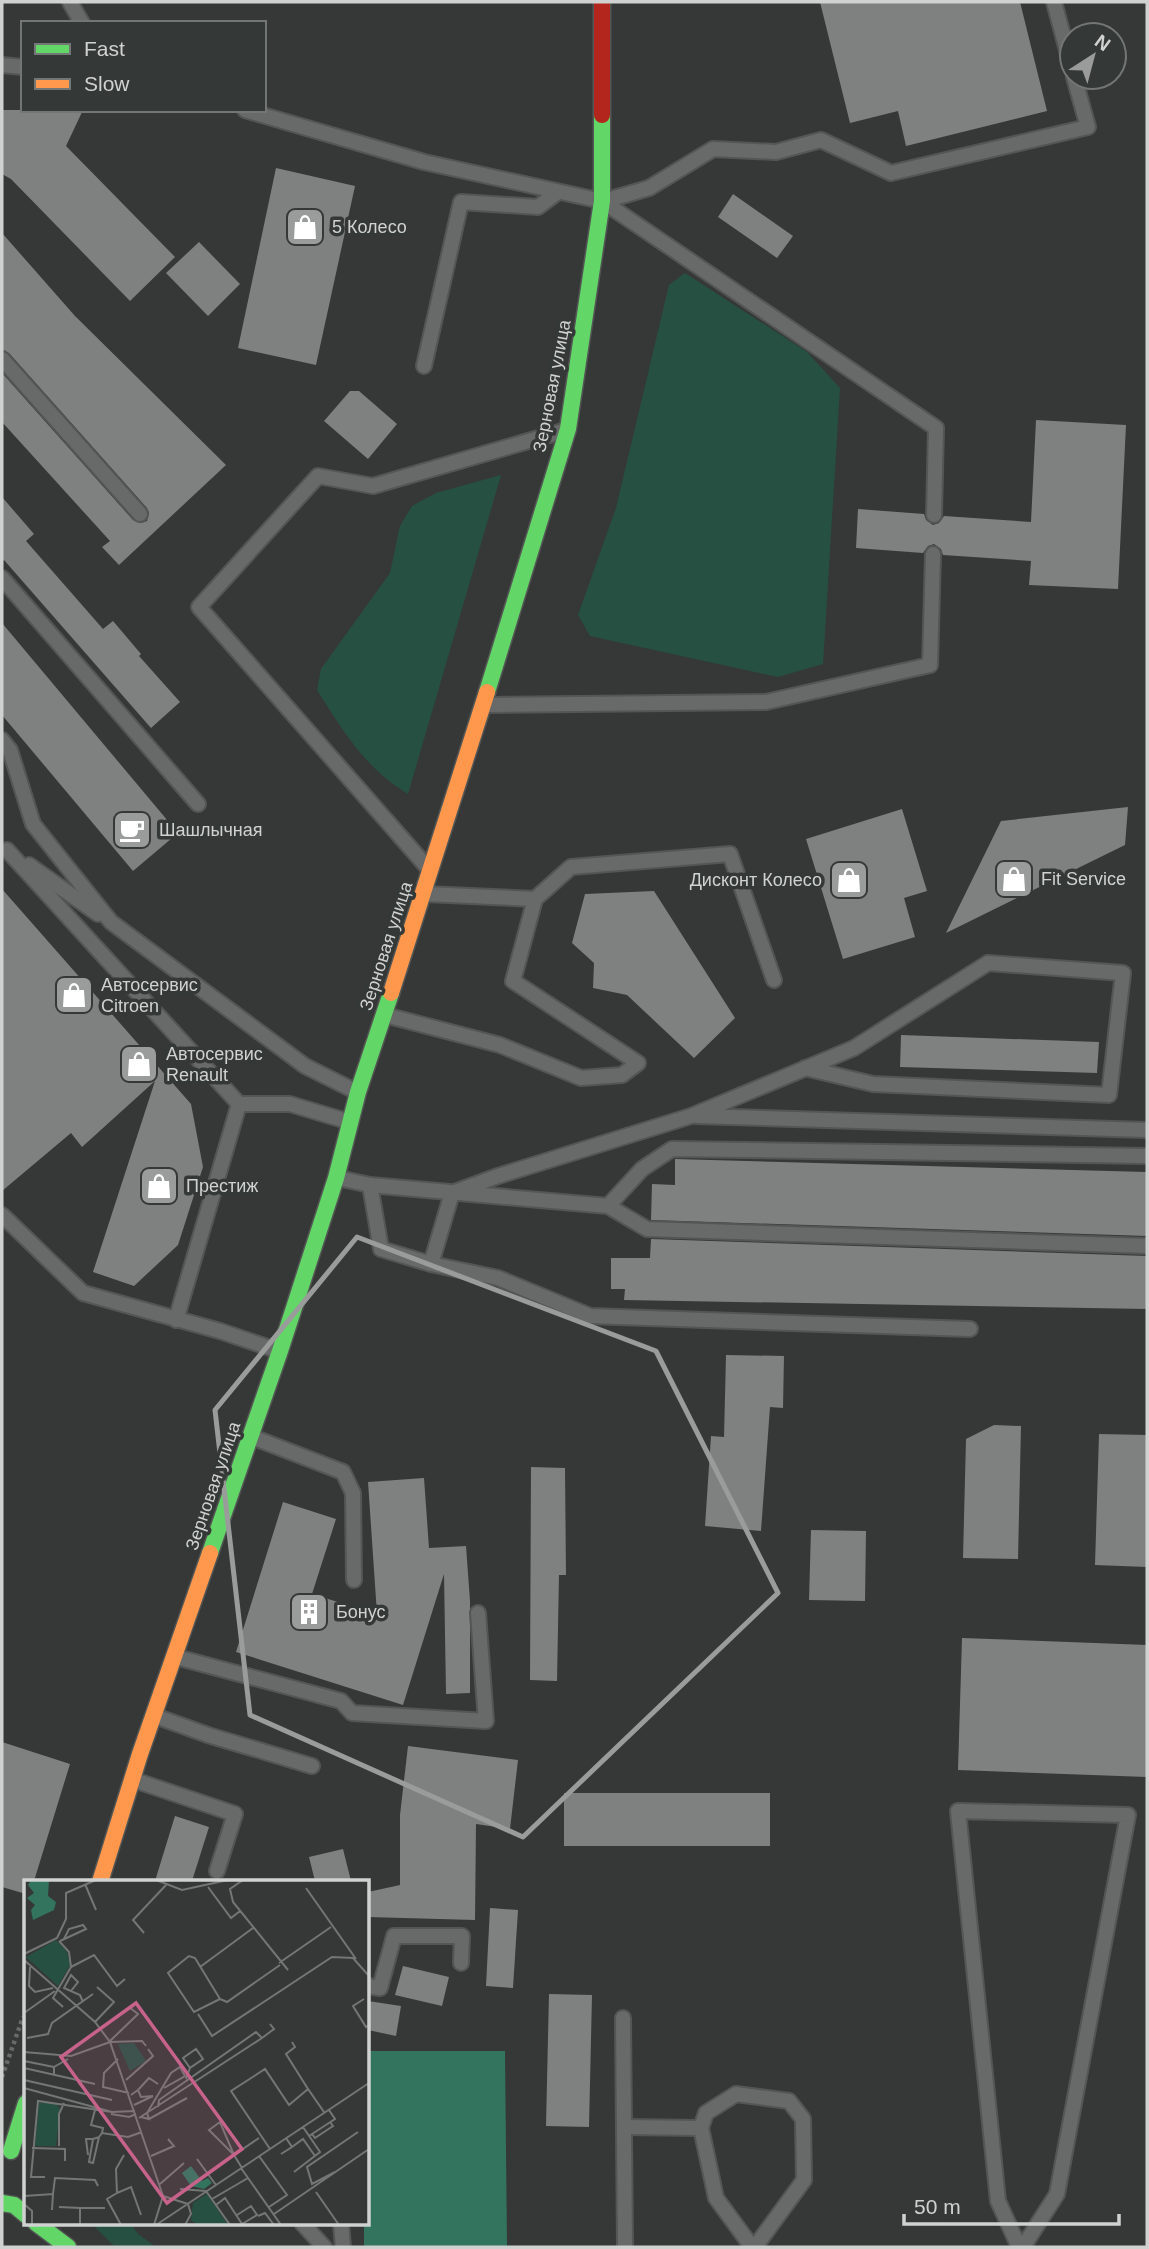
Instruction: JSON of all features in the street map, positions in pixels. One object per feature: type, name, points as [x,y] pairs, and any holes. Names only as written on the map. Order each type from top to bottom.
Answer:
[{"type":"main road","name":"Зерновая улица","points":[[100,1880],[132,1779],[280,1352],[336,1178],[358,1093],[431,871],[568,429],[602,201],[602,2]]},
{"type":"main road","points":[[21,2168],[6,2154],[23,2126]]},
{"type":"main road","points":[[2,2203],[14,2205],[24,2213]]},
{"type":"main road","points":[[38,2224],[68,2247]]},
{"type":"main road","points":[[59,2224],[78,2247]]},
{"type":"lane","points":[[70,2],[81,21]]},
{"type":"lane","points":[[1054,2],[1059,21]]},
{"type":"lane","points":[[2,65],[21,67]]},
{"type":"lane","points":[[602,201],[649,188],[713,149],[776,152],[821,140],[891,173],[1088,127],[1078,91]]},
{"type":"lane","points":[[252,112],[424,162],[602,201],[936,428],[934,515]]},
{"type":"lane","points":[[424,366],[461,202],[538,207],[558,192]]},
{"type":"lane","points":[[2,359],[140,514]]},
{"type":"lane","points":[[431,871],[199,607],[318,476],[373,486],[568,429]]},
{"type":"lane","points":[[483,705],[766,702],[930,665],[933,554]]},
{"type":"lane","points":[[2,578],[198,804]]},
{"type":"lane","points":[[2,740],[10,750],[33,824],[111,922]]},
{"type":"lane","points":[[5,847],[305,1066],[358,1093]]},
{"type":"lane","points":[[5,847],[239,1104],[290,1104],[351,1122]]},
{"type":"lane","points":[[384,1015],[500,1045],[581,1078],[622,1075],[638,1063],[513,981],[535,899],[571,867],[730,854],[774,981]]},
{"type":"lane","points":[[423,894],[535,899]]},
{"type":"lane","points":[[452,1193],[691,1115],[805,1068],[855,1048],[988,963],[1124,973],[1109,1095],[873,1084],[805,1068]]},
{"type":"lane","points":[[176,1320],[239,1104]]},
{"type":"lane","points":[[691,1115],[1147,1130]]},
{"type":"lane","points":[[608,1206],[642,1169],[672,1149],[1147,1156]]},
{"type":"lane","points":[[336,1178],[370,1185],[608,1206],[648,1229],[1147,1246]]},
{"type":"lane","points":[[370,1185],[382,1249],[431,1264],[498,1278],[590,1315],[970,1329]]},
{"type":"lane","points":[[431,1264],[452,1193]]},
{"type":"lane","points":[[2,1215],[83,1293],[220,1331],[280,1352]]},
{"type":"lane","points":[[251,1436],[343,1472],[353,1493],[354,1580]]},
{"type":"lane","points":[[174,1656],[341,1701],[352,1713],[486,1721],[478,1613]]},
{"type":"lane","points":[[154,1716],[312,1766]]},
{"type":"lane","points":[[132,1779],[235,1814],[217,1871]]},
{"type":"lane","points":[[958,1811],[1128,1815],[1057,2194],[1021,2247],[998,2201],[958,1811]]},
{"type":"lane","points":[[369,1986],[380,1988],[394,1936],[462,1936],[461,1964]]},
{"type":"lane","points":[[623,2018],[625,2247]]},
{"type":"lane","points":[[736,2094],[789,2101],[803,2119],[804,2180],[754,2247],[716,2198],[701,2128],[706,2112],[736,2094]]},
{"type":"lane","points":[[624,2127],[701,2128]]},
{"type":"lane","points":[[303,2224],[324,2247]]},
{"type":"lane","points":[[341,2224],[343,2247]]},
{"type":"path","points":[[2,2077],[23,2017]]},
{"type":"highlighted area","points":[[357,1237],[656,1351],[778,1593],[523,1837],[250,1715],[215,1410]]},
{"type":"green space","points":[[685,273],[807,352],[840,388],[823,664],[778,677],[590,636],[578,615],[616,508],[669,285]]},
{"type":"green space","points":[[501,475],[408,794],[379,772],[346,734],[317,690],[321,669],[390,573],[400,526],[412,506],[436,493]]},
{"type":"green space","points":[[369,2051],[505,2051],[507,2247],[364,2247],[364,2224],[369,2224]]},
{"type":"green space","points":[[92,2224],[131,2224],[138,2234],[156,2247],[115,2247]]},
{"type":"building","points":[[820,2],[1020,2],[1047,111],[906,146],[898,111],[850,123]]},
{"type":"building","points":[[2,110],[82,112],[66,146],[175,257],[130,301],[11,179],[2,174]]},
{"type":"building","points":[[276,168],[355,186],[316,365],[238,348]]},
{"type":"building","points":[[733,194],[793,236],[777,258],[718,217]]},
{"type":"building","points":[[2,233],[75,316],[226,465],[119,565],[102,547],[110,541],[2,422],[2,373],[133,520],[141,523],[147,521],[147,508],[9,353],[2,350]]},
{"type":"building","points":[[199,242],[240,284],[208,316],[166,273]]},
{"type":"building","points":[[350,391],[359,391],[397,424],[368,459],[324,421]]},
{"type":"building","points":[[1036,420],[1126,425],[1118,589],[1029,585],[1031,561],[943,555],[941,549],[934,544],[928,546],[923,553],[856,548],[858,509],[924,514],[926,520],[933,525],[939,523],[944,516],[1031,522]]},
{"type":"building","points":[[2,497],[34,534],[26,541],[103,629],[113,621],[141,654],[139,656],[180,702],[151,728],[4,560],[2,562]]},
{"type":"building","points":[[2,623],[178,833],[133,871],[2,715]]},
{"type":"building","name":"Fit Service","points":[[1128,807],[1125,845],[946,933],[1001,821]]},
{"type":"building","points":[[902,809],[927,891],[904,898],[915,937],[843,959],[806,839]]},
{"type":"building","points":[[2,889],[191,1104],[203,1167],[178,1245],[134,1286],[93,1272],[155,1081],[82,1147],[71,1133],[2,1191]]},
{"type":"building","points":[[654,891],[735,1018],[694,1058],[627,995],[593,988],[594,963],[572,943],[585,894]]},
{"type":"building","points":[[901,1035],[1099,1042],[1097,1073],[900,1067]]},
{"type":"building","points":[[675,1159],[1147,1172],[1147,1236],[651,1220],[652,1184],[675,1185]]},
{"type":"building","points":[[651,1239],[1147,1256],[1147,1309],[624,1300],[625,1289],[611,1289],[611,1258],[650,1258]]},
{"type":"building","points":[[726,1355],[784,1356],[783,1408],[770,1407],[761,1531],[705,1526],[711,1436],[724,1437]]},
{"type":"building","points":[[994,1425],[1021,1426],[1018,1559],[963,1558],[966,1439]]},
{"type":"building","points":[[1099,1434],[1147,1435],[1147,1567],[1095,1565]]},
{"type":"building","points":[[531,1467],[565,1468],[566,1575],[559,1575],[557,1681],[530,1680]]},
{"type":"building","points":[[424,1478],[429,1548],[466,1546],[470,1601],[470,1693],[446,1694],[444,1574],[403,1705],[236,1652],[283,1502],[336,1519],[312,1594],[377,1614],[368,1482]]},
{"type":"building","points":[[811,1530],[866,1531],[865,1601],[809,1600]]},
{"type":"building","points":[[962,1638],[1147,1645],[1147,1777],[958,1770]]},
{"type":"building","points":[[2,1742],[70,1764],[34,1880],[24,1880],[24,1893],[2,1887]]},
{"type":"building","points":[[408,1746],[518,1760],[510,1829],[476,1824],[475,1920],[369,1917],[369,1892],[400,1885],[400,1815]]},
{"type":"building","points":[[564,1793],[770,1793],[770,1846],[564,1846]]},
{"type":"building","points":[[175,1816],[209,1827],[192,1880],[155,1880]]},
{"type":"building","points":[[343,1849],[351,1880],[315,1880],[309,1857]]},
{"type":"building","points":[[490,1908],[518,1910],[513,1988],[486,1986]]},
{"type":"building","points":[[403,1966],[449,1977],[442,2006],[395,1995]]},
{"type":"building","points":[[549,1994],[592,1995],[589,2127],[546,2126]]},
{"type":"building","points":[[369,2001],[401,2006],[396,2036],[369,2030]]},
{"type":"traffic: fast","points":[[487,692],[568,429],[602,201],[602,115]]},
{"type":"traffic: fast","points":[[210,1553],[336,1178],[358,1092],[391,993]]},
{"type":"traffic: fast","points":[[11,2151],[24,2109]]},
{"type":"traffic: fast","points":[[2,2203],[14,2205],[24,2213]]},
{"type":"traffic: fast","points":[[37,2224],[68,2247]]},
{"type":"traffic: slow","points":[[391,993],[487,692]]},
{"type":"traffic: slow","points":[[101,1880],[140,1754],[210,1553]]},
{"type":"traffic: jam","points":[[602,2],[602,115]]},
{"type":"place","name":"5 Колесо","points":[[305,227]]},
{"type":"place","name":"Шашлычная","points":[[132,830]]},
{"type":"place","name":"Fit Service","points":[[1014,879]]},
{"type":"place","name":"Дисконт Колесо","points":[[849,880]]},
{"type":"place","name":"Автосервис Citroen","points":[[74,995]]},
{"type":"place","name":"Автосервис Renault","points":[[139,1064]]},
{"type":"place","name":"Престиж","points":[[159,1186]]},
{"type":"place","name":"Бонус","points":[[309,1612]]}]
